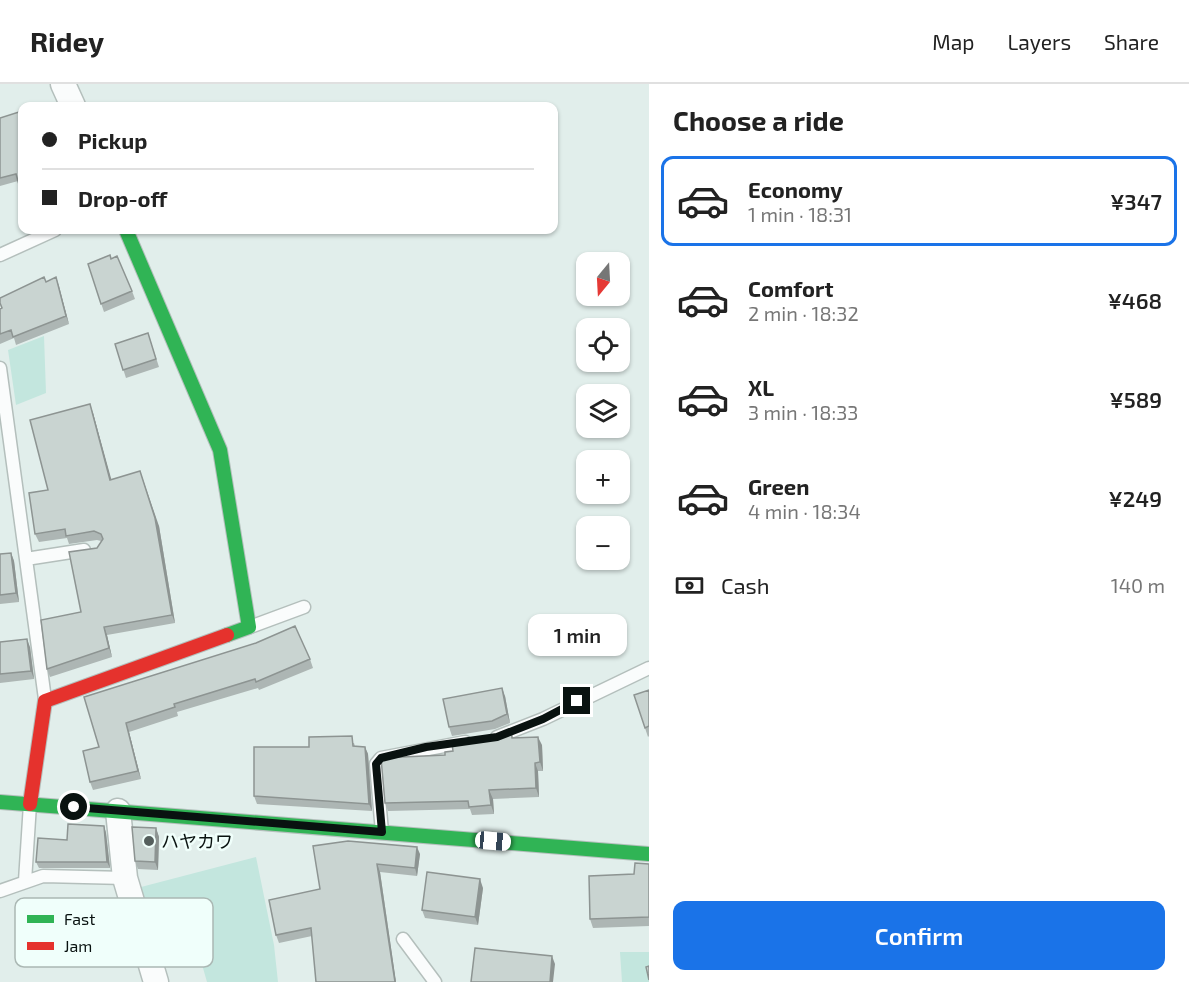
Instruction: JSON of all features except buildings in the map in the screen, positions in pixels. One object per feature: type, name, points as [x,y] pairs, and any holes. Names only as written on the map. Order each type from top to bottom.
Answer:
[{"type":"street","points":[[63,84],[71,102]]},
{"type":"street","points":[[30,804],[45,701],[249,627],[220,450],[128,234]]},
{"type":"street","points":[[0,802],[649,854]]},
{"type":"street","points":[[118,811],[125,878],[131,898]]},
{"type":"street","points":[[152,967],[156,982]]},
{"type":"lane","points":[[0,255],[46,234]]},
{"type":"lane","points":[[0,368],[45,701]]},
{"type":"lane","points":[[26,559],[98,548]]},
{"type":"lane","points":[[249,627],[304,607]]},
{"type":"lane","points":[[382,832],[376,764],[381,758],[497,737],[543,719],[649,668]]},
{"type":"lane","points":[[25,881],[30,804]]},
{"type":"lane","points":[[0,891],[43,876],[125,878]]},
{"type":"lane","points":[[404,939],[435,982]]},
{"type":"green space","points":[[44,336],[46,393],[16,405],[8,350]]},
{"type":"green space","points":[[256,857],[274,945],[278,982],[207,982],[203,967],[213,967],[213,898],[143,898],[141,887]]},
{"type":"green space","points":[[620,952],[649,952],[649,982],[622,982]]},
{"type":"traffic: fast","points":[[128,234],[220,450],[249,627],[227,635]]},
{"type":"traffic: fast","points":[[0,802],[649,854]]},
{"type":"traffic: jam","points":[[30,804],[45,701],[227,635]]},
{"type":"place","name":"ハヤカワ","points":[[149,841]]},
{"type":"route","points":[[74,807],[382,832],[376,764],[381,758],[426,747],[497,737],[543,719],[577,701]]}]
